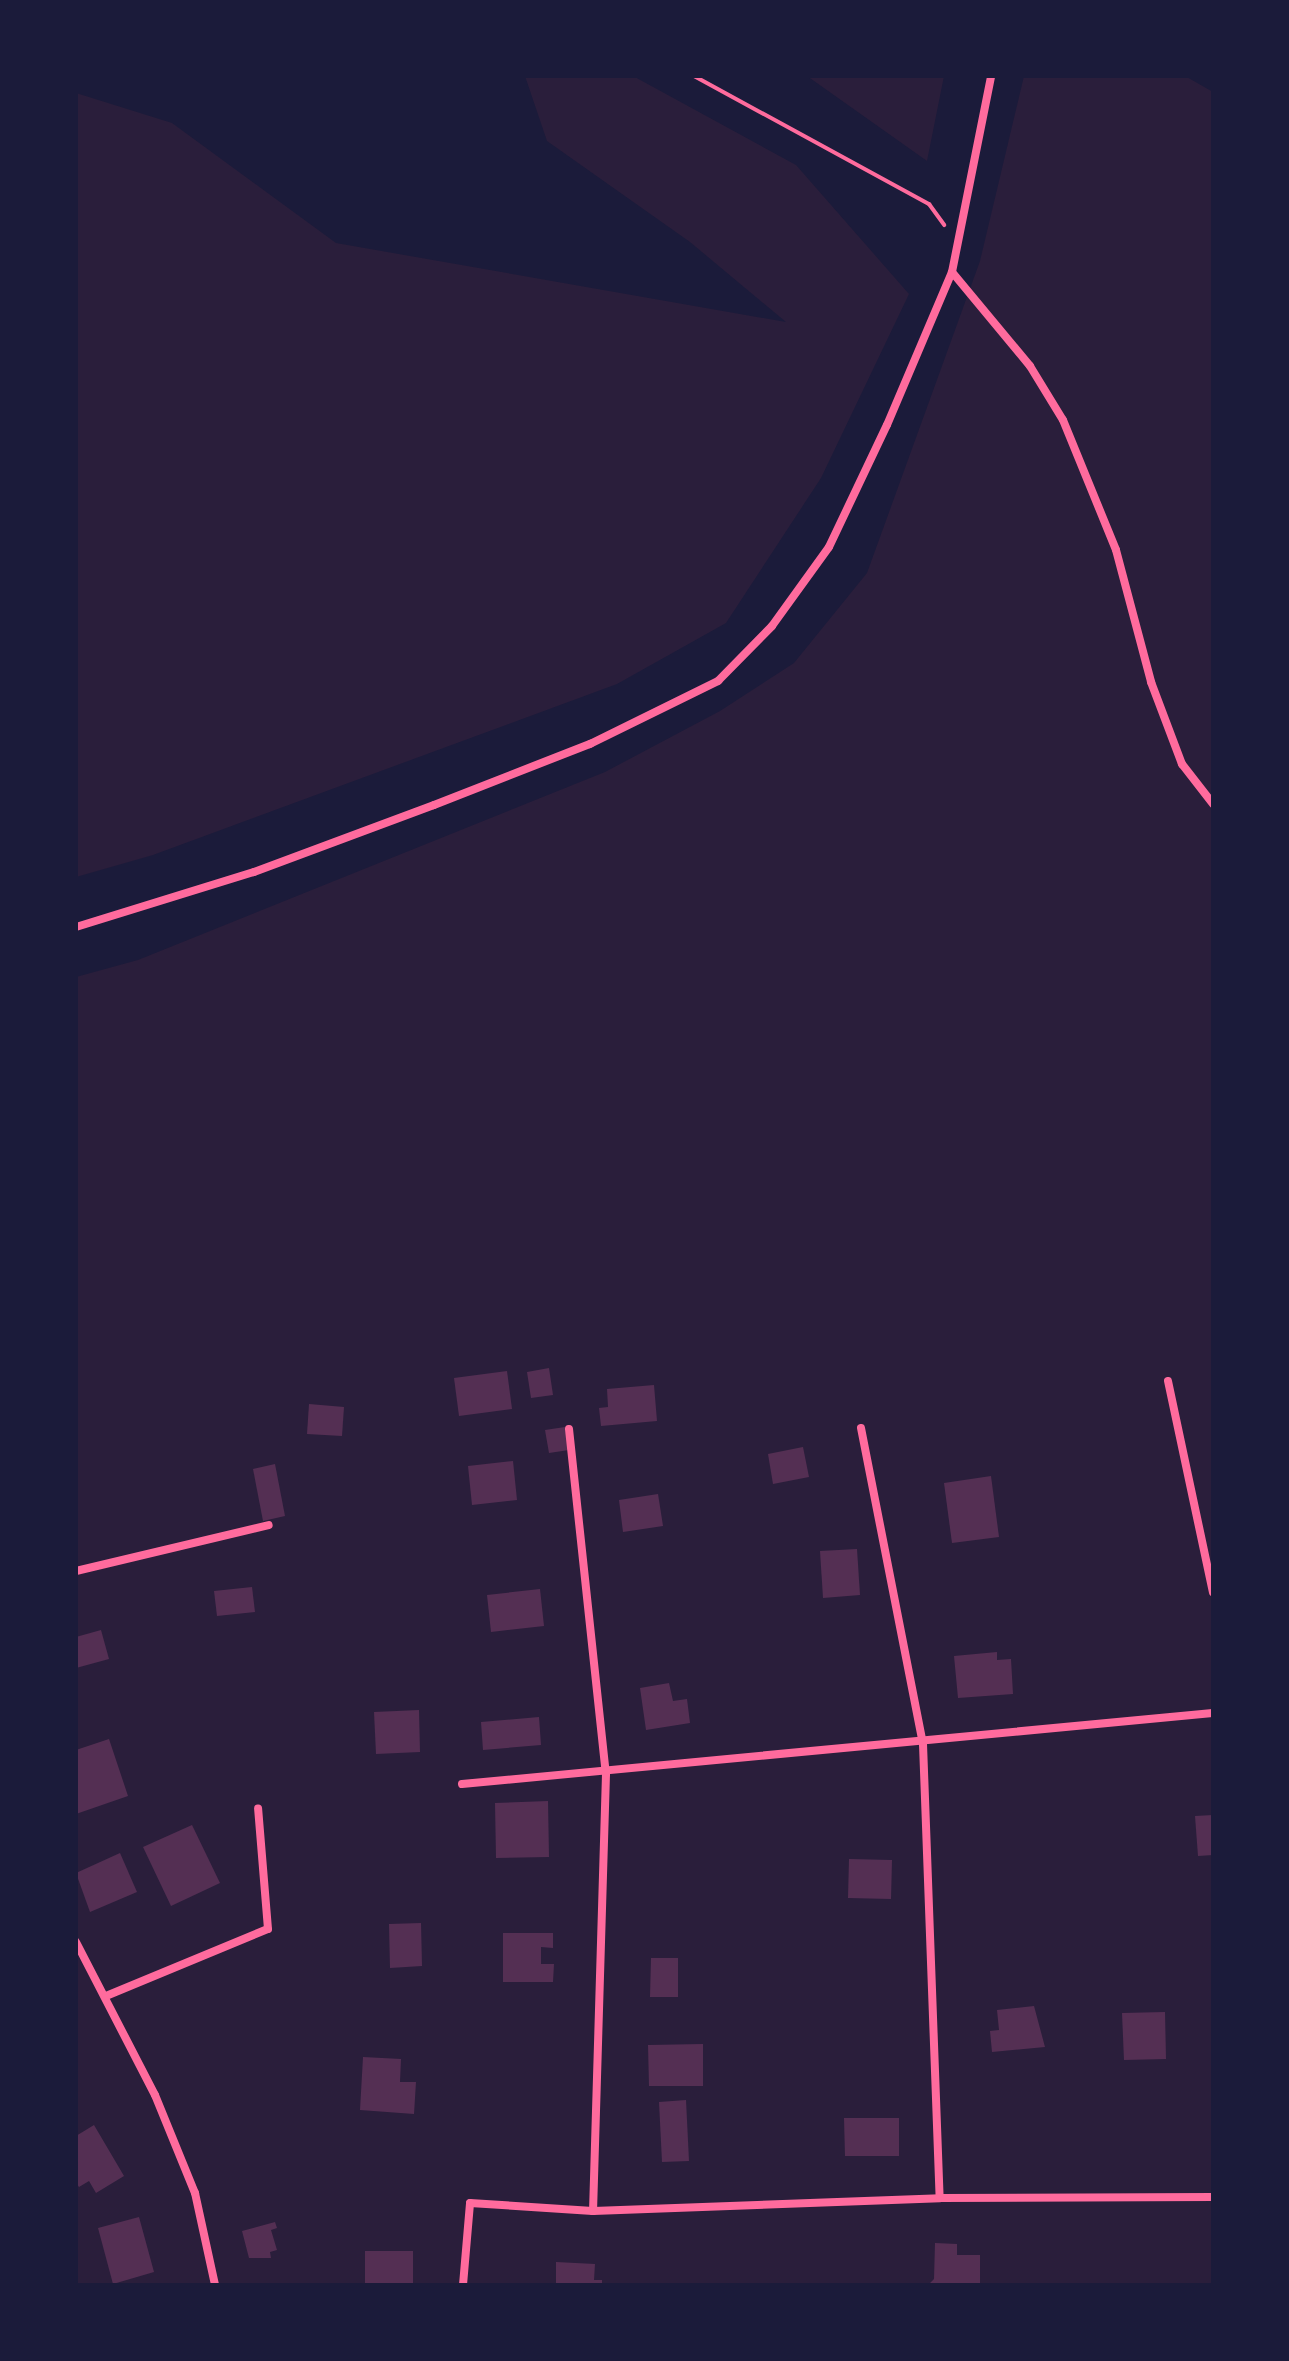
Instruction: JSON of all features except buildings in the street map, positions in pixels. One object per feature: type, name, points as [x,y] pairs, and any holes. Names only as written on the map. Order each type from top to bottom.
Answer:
[{"type":"street","points":[[76,927],[254,872],[434,805],[590,744],[718,681],[772,626],[829,547],[952,272],[991,76]]},
{"type":"street","points":[[952,272],[1030,366],[1063,420],[1116,550],[1151,682],[1182,764],[1213,804]]},
{"type":"street","points":[[1168,1381],[1213,1592]]},
{"type":"street","points":[[861,1428],[923,1744],[940,2198]]},
{"type":"street","points":[[569,1429],[606,1774],[593,2211]]},
{"type":"street","points":[[76,1571],[269,1525]]},
{"type":"street","points":[[462,1784],[606,1774],[1213,1713]]},
{"type":"street","points":[[106,1996],[268,1929],[258,1808]]},
{"type":"street","points":[[76,1942],[106,1996],[195,2193],[215,2285]]},
{"type":"street","points":[[463,2285],[470,2203],[593,2211],[940,2198],[1213,2197]]},
{"type":"path","points":[[694,76],[929,204],[958,243]]},
{"type":"shaded area","points":[[525,76],[633,76],[796,165],[909,294],[821,478],[726,623],[617,684],[153,855],[76,877],[76,93],[172,123],[336,243],[786,322],[690,242],[547,141]]},
{"type":"shaded area","points":[[807,76],[944,76],[927,161]]},
{"type":"shaded area","points":[[1024,76],[1185,76],[1213,92],[1213,2285],[76,2285],[76,977],[138,960],[605,772],[720,711],[794,663],[867,573],[980,261]]}]
